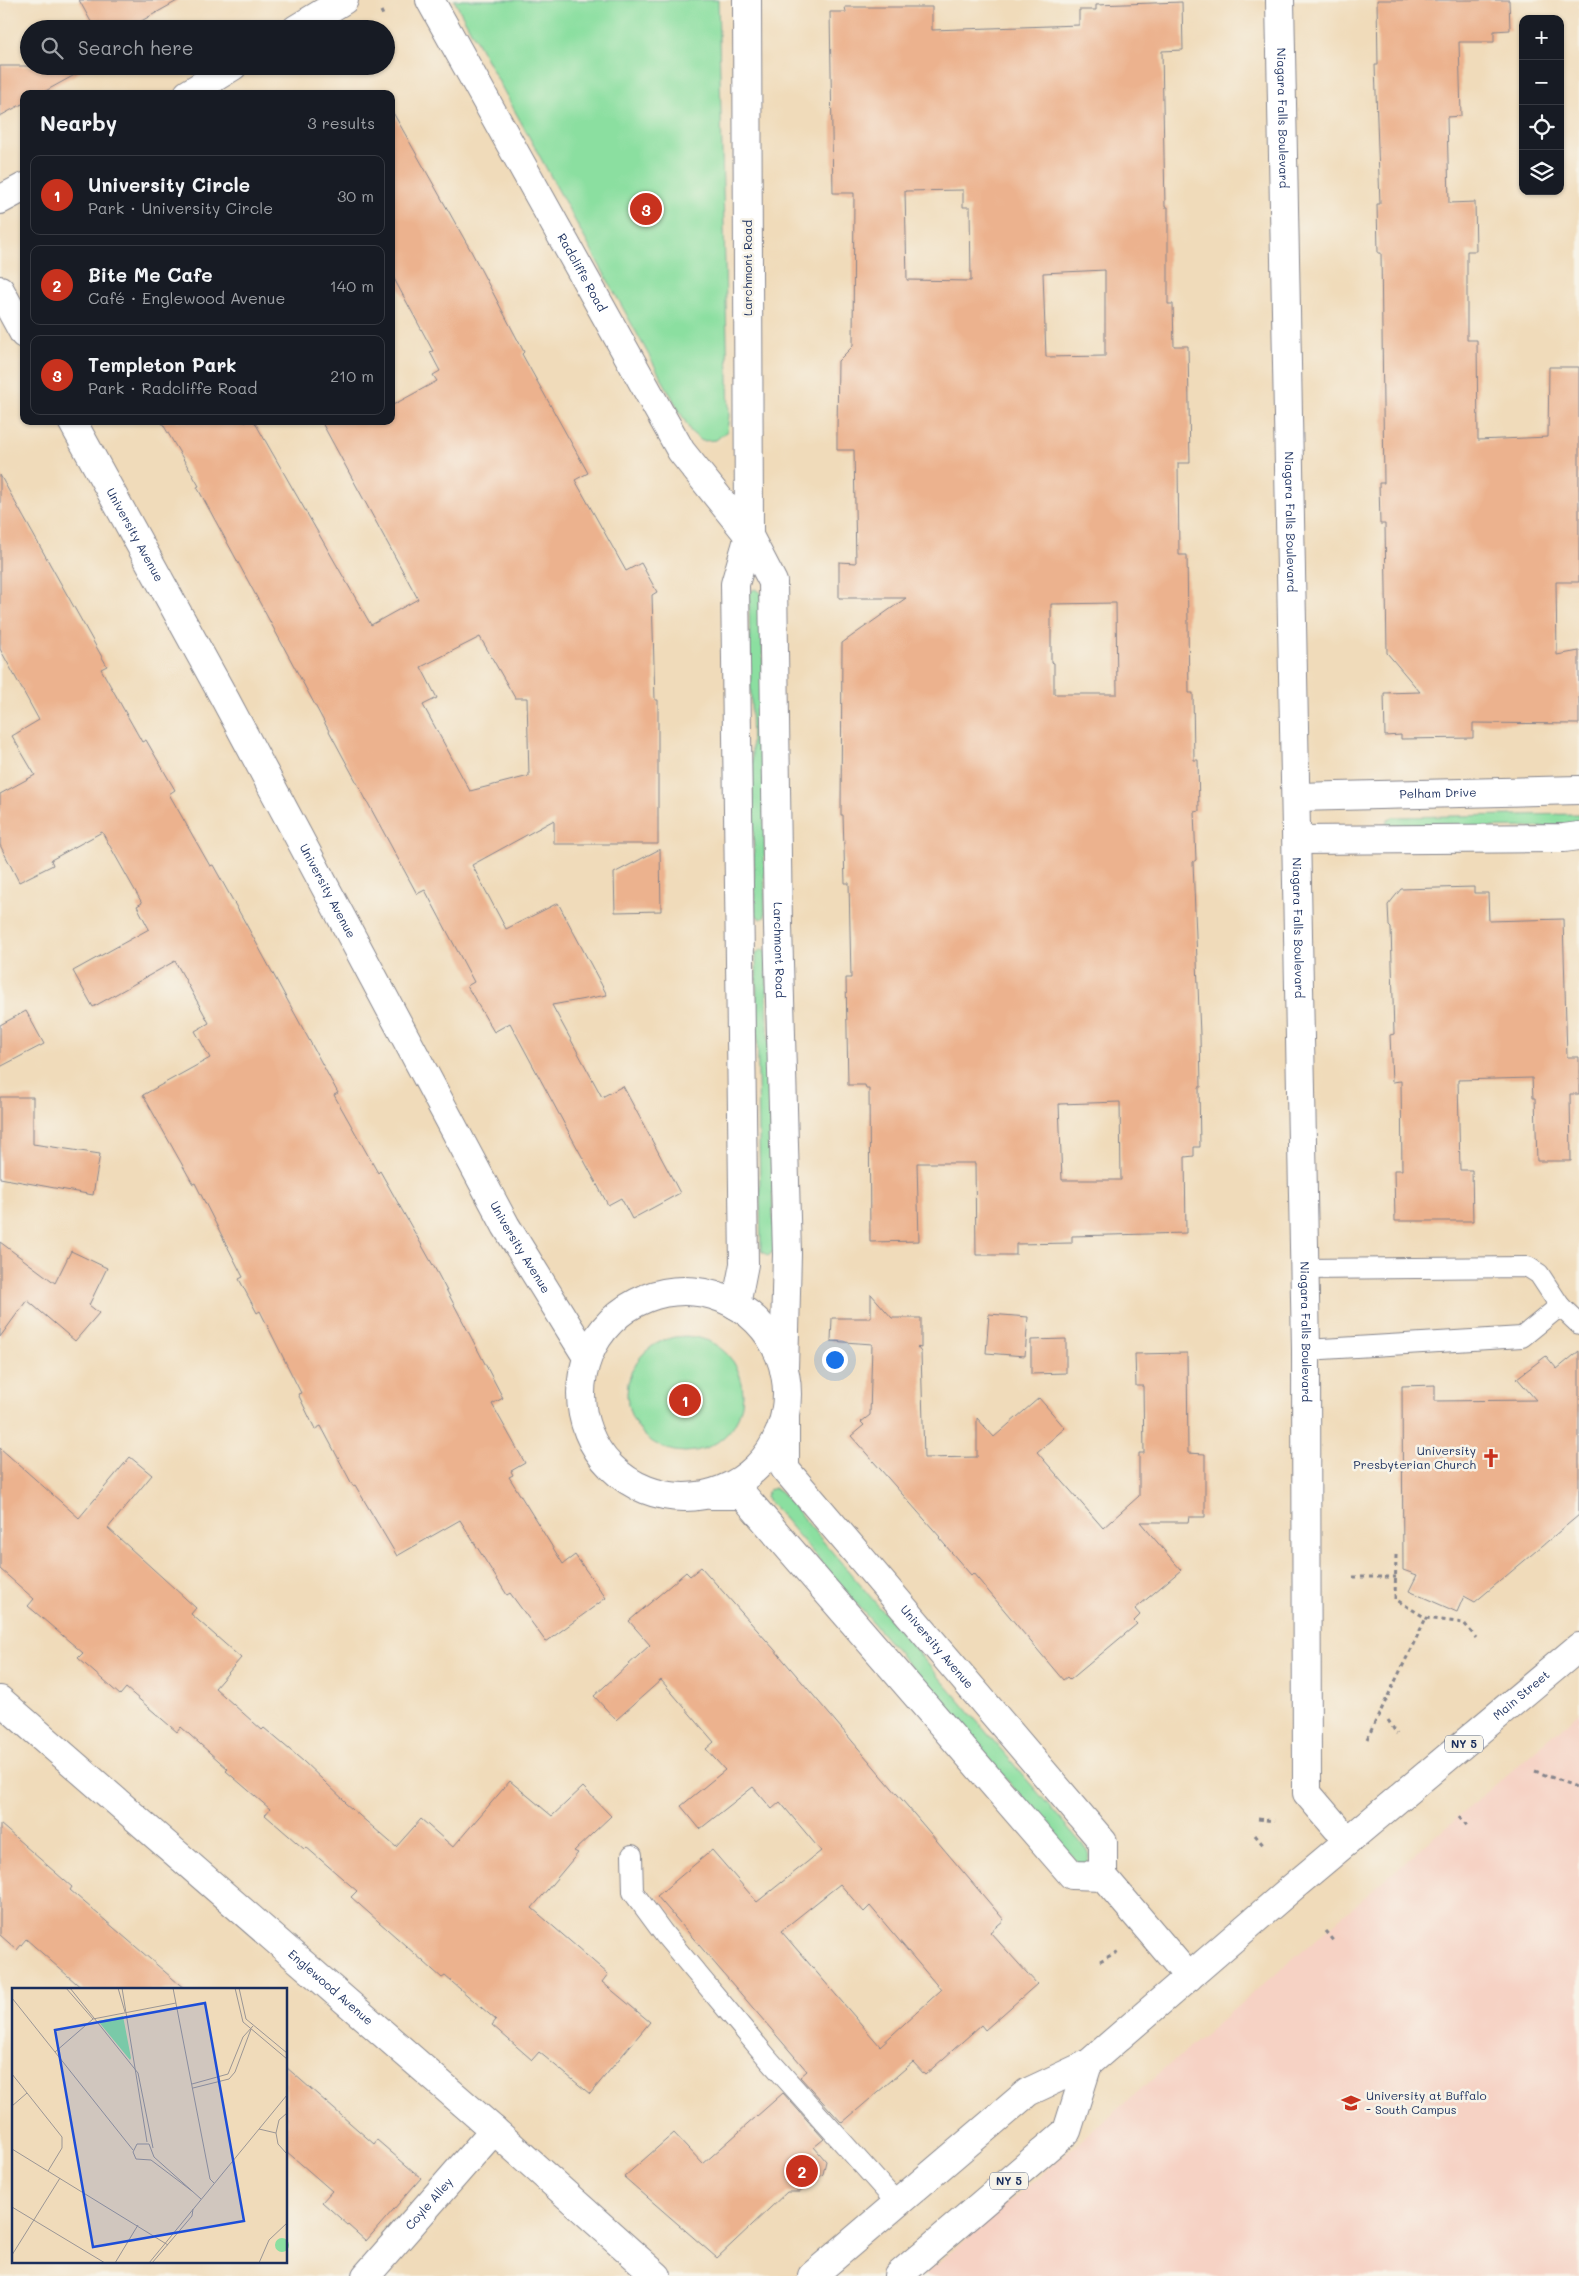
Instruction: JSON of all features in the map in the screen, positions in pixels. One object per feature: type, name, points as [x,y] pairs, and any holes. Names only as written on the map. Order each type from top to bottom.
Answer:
[{"type":"street","points":[[311,20],[344,0]]},
{"type":"street","name":"Radcliffe Road","points":[[430,0],[681,452],[749,536]]},
{"type":"street","name":"Larchmont Road","points":[[736,1305],[744,1264],[735,584],[749,536],[748,0]]},
{"type":"street","name":"Niagara Falls Boulevard","points":[[1280,0],[1298,840],[1303,1269],[1306,1350],[1307,1793],[1348,1841]]},
{"type":"street","points":[[194,90],[219,75]]},
{"type":"street","points":[[0,200],[20,189]]},
{"type":"street","points":[[0,290],[20,327]]},
{"type":"street","name":"University Avenue","points":[[74,425],[226,701],[506,1226],[587,1357]]},
{"type":"street","name":"Larchmont Road","points":[[749,536],[773,582],[778,926],[787,1254],[784,1369]]},
{"type":"street","name":"Pelham Drive","points":[[1297,797],[1579,790]]},
{"type":"street","points":[[1298,840],[1564,838],[1579,836]]},
{"type":"street","points":[[740,927],[778,926]]},
{"type":"street","points":[[708,1494],[730,1486],[750,1473],[767,1456],[779,1436],[785,1413],[788,1391],[784,1369],[774,1344],[758,1322],[736,1305],[710,1294],[681,1291],[653,1295],[627,1308],[605,1327],[587,1357],[581,1381],[581,1406],[587,1430],[598,1452],[615,1471],[635,1485],[658,1494],[683,1497],[708,1494],[743,1495],[1072,1875],[1103,1876],[1189,1977]]},
{"type":"street","name":"University Avenue","points":[[785,1413],[785,1469],[1103,1842],[1103,1876]]},
{"type":"street","name":"Main Street","points":[[1348,1841],[1579,1647]]},
{"type":"street","name":"Englewood Avenue","points":[[0,1700],[494,2130],[657,2276]]},
{"type":"street","name":"NY 5","points":[[812,2276],[896,2202],[1028,2092],[1088,2064],[1348,1841]]},
{"type":"street","name":"NY 5","points":[[898,2276],[1067,2131],[1088,2064]]},
{"type":"street","name":"Coyle Alley","points":[[366,2276],[494,2130]]},
{"type":"lane","points":[[1303,1269],[1528,1267],[1539,1274],[1560,1306],[1579,1324]]},
{"type":"lane","points":[[1306,1350],[1522,1337],[1560,1306]]},
{"type":"lane","points":[[632,1855],[633,1892],[664,1934],[770,2061],[896,2202]]},
{"type":"path","points":[[381,11],[384,17]]},
{"type":"path","points":[[1396,1555],[1396,1599],[1426,1618],[1464,1623],[1476,1638]]},
{"type":"path","points":[[1353,1577],[1396,1577]]},
{"type":"path","points":[[1368,1739],[1426,1618]]},
{"type":"path","points":[[1388,1720],[1397,1734]]},
{"type":"path","points":[[1535,1771],[1579,1788]]},
{"type":"path","points":[[1459,1816],[1469,1828]]},
{"type":"path","points":[[1258,1819],[1274,1821]]},
{"type":"path","points":[[1255,1835],[1264,1846]]},
{"type":"path","points":[[1325,1931],[1335,1943]]},
{"type":"path","points":[[1100,1961],[1124,1949]]},
{"type":"shaded area","name":"University at Buffalo - South Campus","points":[[1579,1713],[1579,2276],[923,2276],[1459,1816]]},
{"type":"green space","points":[[454,0],[718,0],[729,416],[727,431],[716,440],[702,441],[691,432]]},
{"type":"green space","points":[[755,589],[762,594],[765,917],[761,919],[755,914],[749,594]]},
{"type":"green space","points":[[1579,814],[1579,827],[1388,828],[1386,823],[1388,819],[1393,817]]},
{"type":"green space","points":[[762,949],[766,951],[774,1251],[768,1256],[761,1251],[756,954]]},
{"type":"green space","points":[[685,1336],[707,1340],[726,1353],[739,1372],[743,1394],[739,1416],[726,1435],[707,1448],[685,1452],[663,1448],[644,1435],[631,1416],[627,1394],[631,1372],[644,1353],[663,1340]]},
{"type":"green space","points":[[774,1488],[780,1491],[1087,1850],[1089,1856],[1087,1862],[1081,1863],[1076,1861],[769,1501],[766,1496],[769,1490]]},
{"type":"building","points":[[79,0],[179,0],[143,20],[90,20]]},
{"type":"building","points":[[1377,0],[1509,0],[1510,30],[1494,31],[1494,42],[1459,42],[1461,116],[1447,117],[1449,203],[1475,202],[1476,251],[1467,251],[1467,340],[1477,340],[1478,440],[1548,437],[1549,367],[1579,367],[1579,582],[1556,582],[1557,655],[1579,651],[1579,724],[1473,723],[1473,738],[1401,739],[1401,735],[1385,736],[1384,693],[1420,692],[1387,653],[1385,524],[1380,524],[1379,483],[1384,483],[1381,253],[1378,253],[1377,204],[1380,204],[1375,65],[1378,65]]},
{"type":"building","points":[[1182,2],[1183,50],[1162,51],[1165,207],[1168,207],[1168,304],[1173,304],[1174,346],[1188,346],[1190,463],[1178,463],[1179,555],[1187,555],[1189,693],[1193,693],[1194,760],[1198,760],[1199,811],[1194,812],[1196,860],[1193,862],[1200,1035],[1200,1147],[1194,1147],[1194,1156],[1185,1157],[1186,1233],[1072,1236],[1072,1243],[1016,1244],[1016,1255],[976,1255],[975,1163],[917,1163],[919,1241],[870,1242],[869,1089],[866,1089],[865,1085],[848,1085],[846,978],[851,978],[849,883],[845,883],[843,815],[841,815],[842,643],[906,598],[839,598],[839,562],[856,563],[854,450],[837,450],[838,361],[853,346],[854,193],[833,193],[830,12],[846,12],[845,7],[932,7],[932,30],[1079,25],[1079,10],[1096,10],[1096,5]],"holes":[[[963,190],[963,207],[970,207],[971,281],[907,280],[905,191]],[[1105,270],[1105,356],[1046,357],[1043,273]],[[1116,603],[1117,694],[1054,694],[1054,663],[1051,662],[1051,604]],[[1120,1102],[1121,1180],[1062,1180],[1059,1104]]]},
{"type":"building","points":[[0,66],[20,66],[20,75],[75,75],[47,90],[20,90],[20,105],[0,116]]},
{"type":"building","points":[[395,116],[471,251],[524,352],[522,354],[588,473],[575,480],[626,571],[641,563],[657,592],[652,595],[655,700],[658,700],[658,844],[554,844],[554,820],[472,865],[506,929],[558,903],[607,995],[552,1005],[602,1097],[623,1086],[680,1193],[632,1219],[621,1198],[608,1205],[510,1023],[494,1032],[467,986],[474,982],[425,890],[417,894],[197,487],[199,486],[163,425],[256,425],[371,625],[418,599],[323,425],[395,425],[395,404],[437,381],[433,375],[440,371],[430,352],[433,351],[395,280]],"holes":[[[480,637],[515,698],[527,698],[529,776],[470,791],[423,705],[437,698],[421,667]]]},
{"type":"building","points":[[0,475],[107,666],[101,669],[142,742],[146,740],[175,790],[169,794],[210,866],[213,865],[246,924],[338,1093],[334,1095],[378,1173],[380,1171],[438,1274],[503,1398],[492,1404],[525,1463],[511,1471],[513,1475],[509,1477],[563,1564],[575,1555],[606,1598],[546,1642],[510,1593],[507,1595],[460,1520],[397,1556],[355,1485],[353,1486],[321,1426],[315,1429],[298,1394],[301,1393],[260,1311],[257,1313],[239,1279],[243,1277],[195,1183],[193,1184],[143,1095],[210,1058],[195,1031],[209,1023],[175,961],[93,1007],[73,971],[149,929],[137,906],[142,903],[102,832],[51,860],[53,865],[19,882],[0,845],[0,794],[35,775],[12,736],[39,720],[0,649]]},
{"type":"building","points":[[660,849],[661,911],[615,912],[614,873]]},
{"type":"building","points":[[1474,887],[1474,893],[1488,893],[1489,921],[1563,919],[1567,1057],[1579,1057],[1579,1094],[1570,1094],[1571,1161],[1537,1161],[1535,1098],[1533,1098],[1532,1078],[1458,1080],[1460,1170],[1472,1170],[1473,1221],[1395,1221],[1394,1170],[1402,1170],[1401,1081],[1392,1082],[1390,1035],[1394,1034],[1391,928],[1389,926],[1388,905],[1401,889]]},
{"type":"building","points":[[26,1011],[44,1044],[0,1067],[0,1025]]},
{"type":"building","points":[[0,1097],[33,1097],[33,1144],[100,1154],[93,1195],[0,1178]]},
{"type":"building","points":[[0,1242],[55,1283],[71,1251],[107,1268],[89,1305],[99,1313],[75,1341],[27,1300],[0,1337]]},
{"type":"building","points":[[871,1294],[892,1318],[921,1318],[921,1348],[917,1347],[921,1352],[924,1458],[977,1457],[977,1418],[994,1437],[1039,1398],[1065,1428],[1037,1452],[1103,1528],[1139,1496],[1139,1453],[1144,1453],[1143,1386],[1136,1386],[1135,1354],[1187,1353],[1188,1453],[1205,1454],[1205,1517],[1189,1517],[1188,1522],[1140,1522],[1181,1570],[1135,1609],[1140,1615],[1134,1621],[1137,1624],[1070,1680],[1067,1677],[1063,1680],[973,1573],[971,1575],[851,1436],[864,1425],[861,1422],[870,1415],[872,1344],[831,1341],[832,1318],[871,1318]]},
{"type":"building","points":[[989,1314],[1028,1317],[1025,1356],[986,1353]]},
{"type":"building","points":[[1066,1339],[1066,1373],[1031,1374],[1031,1340]]},
{"type":"building","name":"University Presbyterian Church","points":[[1579,1351],[1579,1515],[1475,1602],[1464,1596],[1457,1612],[1409,1591],[1417,1575],[1403,1570],[1402,1386],[1435,1385],[1435,1401],[1536,1400],[1517,1378],[1546,1356],[1557,1369]]},
{"type":"building","points":[[0,1448],[79,1518],[130,1457],[152,1475],[108,1528],[196,1608],[191,1614],[241,1658],[215,1688],[262,1730],[264,1728],[303,1761],[345,1803],[396,1847],[421,1819],[453,1847],[510,1781],[552,1816],[583,1787],[611,1816],[574,1851],[578,1853],[532,1908],[608,1974],[602,1982],[650,2022],[590,2094],[539,2052],[532,2060],[492,2025],[496,2020],[445,1976],[442,1978],[351,1897],[357,1891],[265,1815],[270,1809],[226,1771],[228,1769],[181,1727],[177,1732],[126,1688],[120,1695],[78,1658],[83,1653],[28,1606],[34,1599],[0,1569]]},
{"type":"building","points":[[701,1567],[774,1649],[1004,1920],[990,1932],[1037,1984],[985,2030],[981,2025],[925,2075],[913,2062],[842,2123],[800,2077],[807,2071],[657,1896],[712,1850],[757,1902],[821,1851],[780,1802],[772,1809],[753,1787],[700,1829],[681,1806],[725,1770],[706,1749],[714,1742],[661,1680],[616,1720],[594,1696],[650,1645],[629,1621],[686,1572],[690,1576]],"holes":[[[840,1884],[864,1912],[870,1906],[941,1990],[880,2046],[781,1931]]]},
{"type":"building","points":[[0,1824],[72,1887],[70,1890],[184,1988],[82,1988],[26,1939],[17,1950],[0,1935]]},
{"type":"building","points":[[288,2069],[374,2144],[377,2140],[421,2178],[366,2241],[322,2202],[332,2191],[288,2153]]},
{"type":"building","points":[[783,2093],[824,2139],[814,2147],[826,2161],[823,2174],[800,2192],[787,2192],[717,2258],[624,2177],[674,2133],[703,2164]]},
{"type":"place","name":"Templeton Park","points":[[646,209]]},
{"type":"place","name":"University Circle","points":[[685,1400]]},
{"type":"place","name":"University Presbyterian Church","points":[[1491,1458]]},
{"type":"place","name":"University at Buffalo - South Campus","points":[[1351,2103]]},
{"type":"place","name":"Bite Me Cafe","points":[[802,2171]]}]
